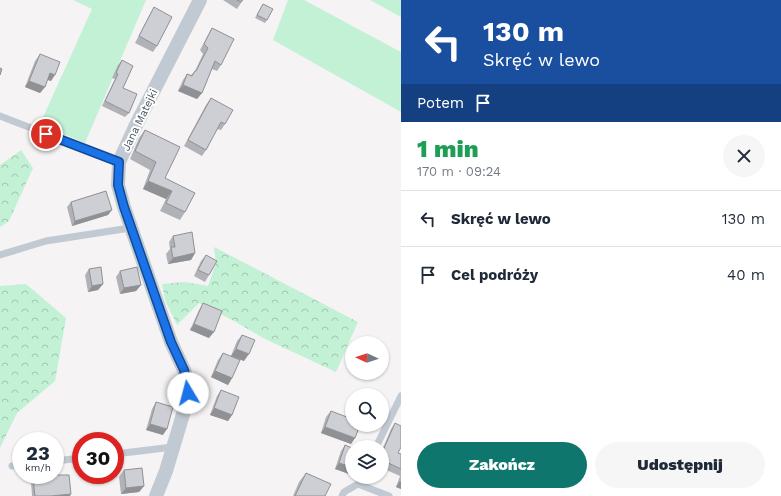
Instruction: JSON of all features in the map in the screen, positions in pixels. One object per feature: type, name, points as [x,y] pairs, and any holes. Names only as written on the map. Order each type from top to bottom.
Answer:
[{"type":"street","name":"Jana Matejki","points":[[156,496],[166,471],[187,401],[188,385],[184,370],[171,342],[130,228],[118,185],[119,162],[136,125],[200,0]]},
{"type":"lane","points":[[0,116],[119,162]]},
{"type":"lane","points":[[0,255],[46,241],[130,228]]},
{"type":"lane","points":[[379,440],[401,396]]},
{"type":"lane","points":[[124,453],[173,448]]},
{"type":"lane","points":[[342,496],[344,492],[358,484],[389,496]]},
{"type":"green space","points":[[73,0],[146,0],[85,143],[40,124],[92,9]]},
{"type":"green space","points":[[288,0],[304,0],[401,52],[401,112],[273,40]]},
{"type":"green space","points":[[370,0],[401,0],[401,17]]},
{"type":"green space","points":[[21,150],[33,168],[9,221],[0,227],[0,165]]},
{"type":"green space","points":[[214,247],[358,322],[352,336],[345,336],[345,352],[336,372],[265,339],[199,303],[177,325],[165,300],[162,284],[184,282],[208,286],[216,263]]},
{"type":"green space","points":[[26,284],[66,318],[55,381],[17,413],[0,448],[0,286]]},
{"type":"building","points":[[263,4],[273,9],[267,20],[257,15]]},
{"type":"building","points":[[154,7],[172,17],[157,46],[139,36]]},
{"type":"building","points":[[212,28],[234,39],[221,65],[215,61],[202,93],[183,85],[187,74],[192,76],[196,71],[208,48],[204,44]]},
{"type":"building","points":[[40,54],[60,62],[55,75],[50,73],[45,87],[29,81]]},
{"type":"building","points":[[122,60],[133,66],[123,88],[137,94],[129,113],[105,101],[118,74],[116,73]]},
{"type":"building","points":[[211,98],[233,110],[225,124],[221,122],[206,150],[188,140]]},
{"type":"building","points":[[145,130],[180,147],[165,178],[195,193],[185,212],[166,203],[172,191],[148,181],[156,162],[135,151]]},
{"type":"building","points":[[106,191],[112,210],[75,221],[71,202]]},
{"type":"building","points":[[192,232],[195,253],[173,258],[171,247],[175,247],[173,236]]},
{"type":"building","points":[[206,255],[217,261],[209,275],[198,270]]},
{"type":"building","points":[[101,267],[103,284],[92,286],[89,269]]},
{"type":"building","points":[[137,267],[141,285],[124,288],[120,271]]},
{"type":"building","points":[[203,303],[222,311],[214,332],[194,324]]},
{"type":"building","points":[[242,335],[255,340],[249,354],[236,349]]},
{"type":"building","points":[[223,353],[240,360],[232,378],[215,371]]},
{"type":"building","points":[[221,390],[239,397],[232,415],[214,408]]},
{"type":"building","points":[[156,402],[173,407],[167,429],[150,424]]},
{"type":"building","points":[[331,411],[345,416],[345,432],[357,432],[355,438],[325,427]]},
{"type":"building","points":[[395,423],[401,426],[401,447],[398,453],[401,454],[401,469],[389,463],[389,440],[388,440]]},
{"type":"building","points":[[345,445],[345,465],[339,463]]},
{"type":"building","points":[[142,468],[144,486],[126,488],[124,470]]},
{"type":"building","points":[[306,473],[331,484],[325,496],[295,496]]},
{"type":"building","points":[[64,475],[69,475],[71,494],[35,496],[34,484],[64,484]]},
{"type":"route","points":[[46,134],[119,162],[118,185],[130,228],[171,342],[184,370],[188,385],[188,393]]}]
